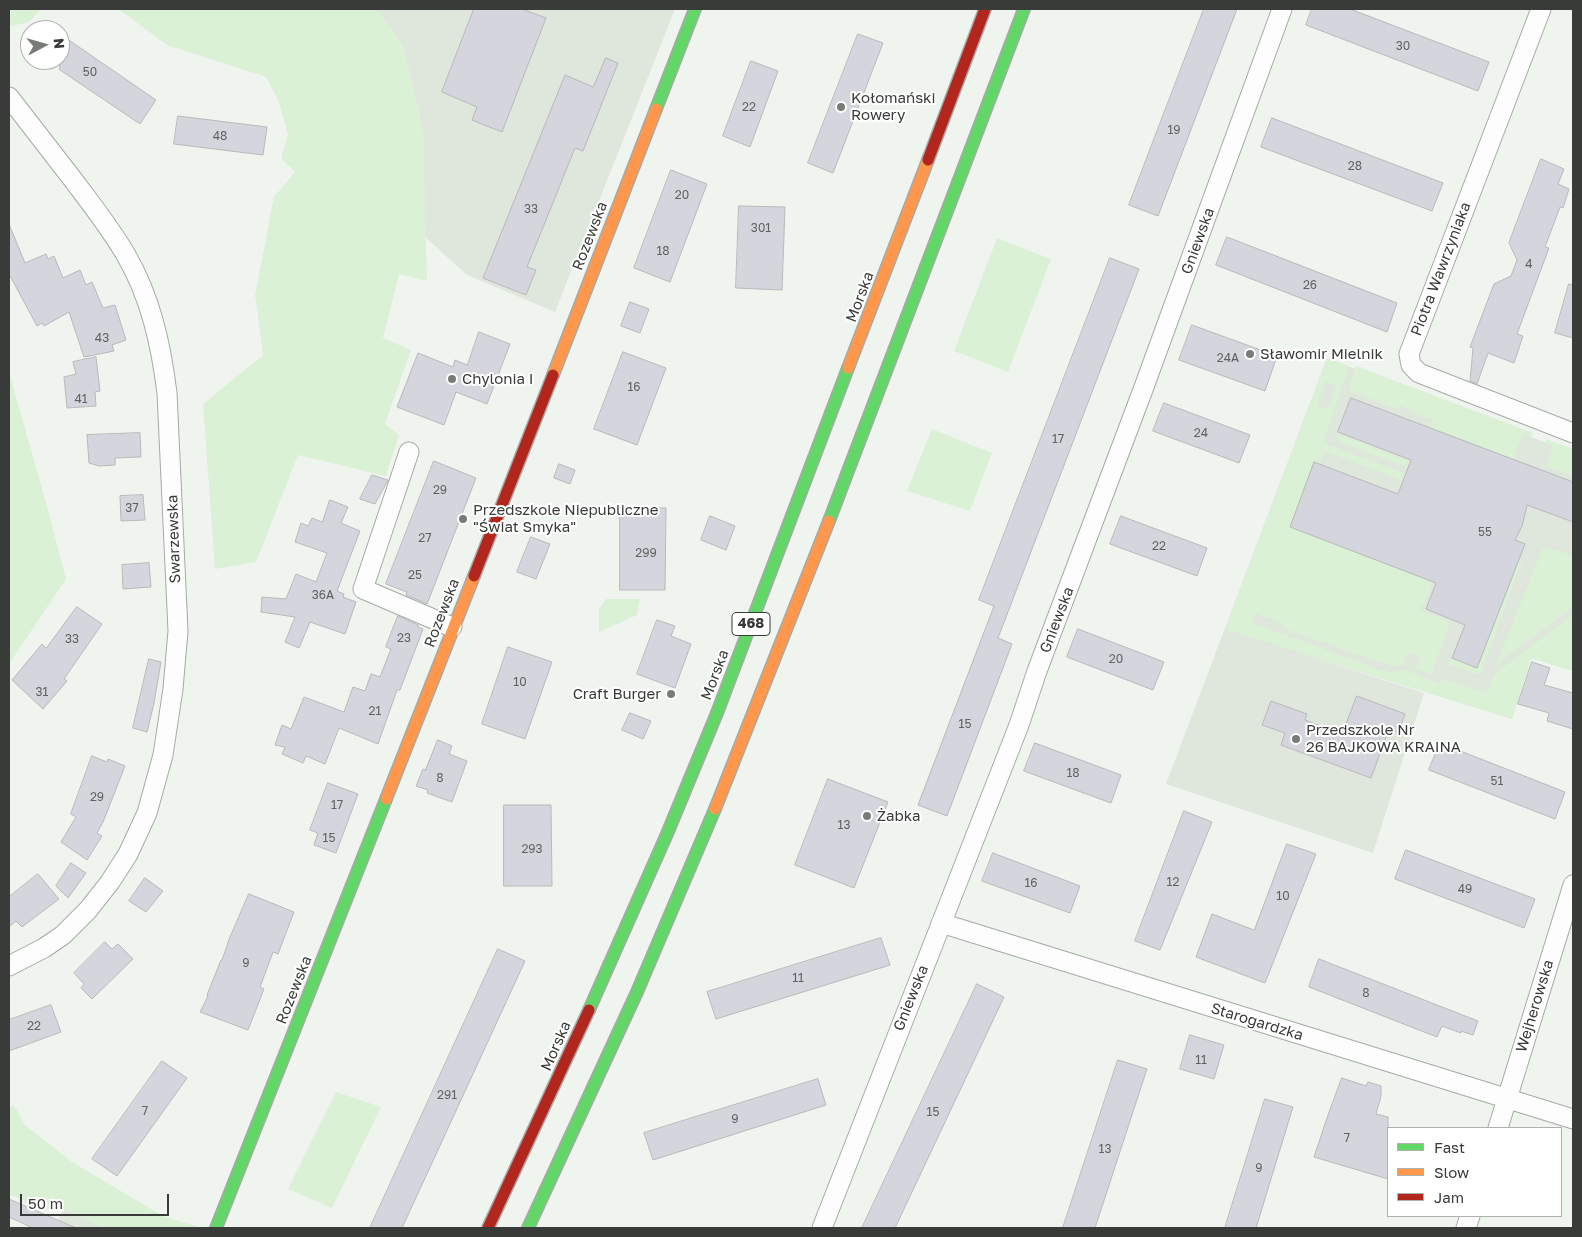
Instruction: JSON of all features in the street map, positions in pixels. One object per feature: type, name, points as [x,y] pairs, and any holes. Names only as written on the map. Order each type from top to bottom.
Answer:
[{"type":"main road","name":"Rozewska","points":[[216,1228],[695,9]]},
{"type":"main road","name":"Morska","points":[[488,1228],[573,1045],[655,860],[717,713],[985,9]]},
{"type":"main road","name":"468","points":[[528,1228],[658,944],[710,821],[793,614],[1024,9]]},
{"type":"street","name":"Gniewska","points":[[822,1228],[1019,725],[1282,9]]},
{"type":"street","name":"Piotra Wawrzyniaka","points":[[1540,9],[1409,354],[1411,365],[1418,374],[1573,433]]},
{"type":"street","name":"Swarzewska","points":[[9,96],[99,214],[127,256],[152,316],[163,359],[167,393],[178,631],[173,688],[163,755],[147,813],[128,854],[110,882],[88,910],[63,935],[44,948],[9,966]]},
{"type":"street","points":[[409,452],[363,590],[452,628]]},
{"type":"street","name":"Wejherowska","points":[[1498,1127],[1573,885]]},
{"type":"street","name":"Starogardzka","points":[[941,923],[1573,1119]]},
{"type":"shaded area","points":[[376,9],[675,9],[555,312],[467,275],[425,237],[423,132],[403,46]]},
{"type":"shaded area","points":[[1327,358],[1573,453],[1573,671],[1531,658],[1512,719],[1302,654],[1424,693],[1373,853],[1166,784]]},
{"type":"shaded area","points":[[64,1208],[105,1228],[54,1228]]},
{"type":"green space","points":[[9,9],[41,9],[31,20],[20,20],[20,24],[9,26]]},
{"type":"green space","points":[[118,9],[376,9],[403,46],[423,132],[427,281],[399,274],[383,338],[411,350],[385,424],[399,435],[386,476],[298,455],[256,562],[215,569],[203,404],[263,355],[255,295],[274,197],[295,172],[281,158],[288,134],[278,100],[266,77],[167,45]]},
{"type":"green space","points":[[997,238],[1051,259],[1008,372],[954,351]]},
{"type":"green space","points":[[1327,358],[1349,366],[1324,441],[1326,444],[1458,494],[1445,497],[1325,451],[1319,464],[1314,463],[1290,527],[1415,575],[1450,537],[1423,605],[1421,605],[1419,610],[1450,622],[1432,673],[1415,669],[1420,656],[1408,652],[1403,664],[1395,667],[1286,629],[1284,627],[1285,624],[1255,613],[1252,623],[1386,672],[1398,672],[1403,669],[1440,684],[1442,679],[1488,693],[1494,676],[1500,670],[1573,615],[1573,671],[1531,658],[1512,719],[1225,629]],"holes":[[[1326,381],[1336,385],[1328,409],[1317,405]]]},
{"type":"green space","points":[[1356,366],[1533,433],[1531,437],[1523,434],[1513,459],[1430,428],[1433,419],[1425,418],[1425,416],[1420,414],[1419,416],[1417,413],[1399,405],[1397,409],[1351,391],[1349,388]]},
{"type":"green space","points":[[9,372],[66,579],[9,664]]},
{"type":"green space","points":[[932,429],[992,453],[970,511],[907,491]]},
{"type":"green space","points":[[1337,434],[1507,499],[1505,505],[1339,441]]},
{"type":"green space","points":[[1546,439],[1573,449],[1573,476],[1546,466],[1553,446],[1545,442]]},
{"type":"green space","points":[[1546,547],[1573,556],[1573,607],[1497,663],[1543,548]]},
{"type":"green space","points":[[1519,560],[1522,561],[1480,674],[1448,664],[1452,658],[1477,667]]},
{"type":"green space","points":[[606,599],[640,599],[637,615],[599,632],[599,609]]},
{"type":"green space","points":[[336,1092],[381,1107],[332,1208],[288,1189]]},
{"type":"green space","points":[[14,1105],[25,1125],[72,1162],[163,1216],[197,1226],[196,1228],[105,1228],[64,1208],[43,1209],[9,1194],[9,1107]]},
{"type":"building","points":[[474,9],[522,9],[546,18],[502,132],[472,120],[477,107],[442,92]]},
{"type":"building","points":[[1204,9],[1237,9],[1158,216],[1129,205]]},
{"type":"building","points":[[1312,9],[1350,9],[1489,62],[1478,91],[1306,25]]},
{"type":"building","points":[[858,34],[883,43],[833,173],[808,163]]},
{"type":"building","points":[[70,41],[156,100],[140,124],[60,70],[70,70]]},
{"type":"building","points":[[606,58],[618,63],[583,151],[575,148],[527,267],[536,270],[526,295],[483,278],[565,75],[593,87]]},
{"type":"building","points":[[751,61],[778,71],[750,147],[723,136]]},
{"type":"building","points":[[178,116],[267,127],[263,155],[174,144]]},
{"type":"building","points":[[1272,118],[1443,183],[1432,211],[1261,147]]},
{"type":"building","points":[[1541,159],[1564,169],[1558,184],[1569,189],[1563,208],[1560,207],[1545,247],[1549,248],[1517,334],[1523,336],[1514,363],[1488,353],[1477,384],[1470,381],[1473,348],[1470,347],[1494,284],[1511,276],[1517,260],[1509,243]]},
{"type":"building","points":[[671,170],[707,184],[670,282],[634,268]]},
{"type":"building","points":[[739,206],[785,207],[782,290],[736,288]]},
{"type":"building","points":[[9,224],[25,263],[46,254],[48,259],[54,256],[63,278],[80,270],[86,285],[92,282],[103,308],[115,305],[126,340],[112,345],[114,351],[84,357],[69,312],[44,326],[42,323],[37,326],[9,274]]},
{"type":"building","points":[[1227,237],[1397,303],[1387,332],[1216,265]]},
{"type":"building","points":[[1110,258],[1139,269],[998,638],[1012,644],[947,816],[918,805],[994,606],[979,600]]},
{"type":"building","points":[[1569,284],[1573,285],[1573,338],[1555,333]]},
{"type":"building","points":[[630,302],[649,309],[640,333],[621,326]]},
{"type":"building","points":[[1192,325],[1277,356],[1265,391],[1179,360]]},
{"type":"building","name":"Chylonia I","points":[[479,332],[510,344],[487,404],[456,392],[444,425],[397,407],[418,353],[453,367],[455,360],[467,365]]},
{"type":"building","points":[[623,352],[666,368],[637,445],[594,429]]},
{"type":"building","points":[[96,357],[100,391],[95,392],[96,406],[67,408],[64,377],[76,374],[73,362]]},
{"type":"building","points":[[1351,398],[1573,482],[1573,522],[1527,505],[1522,526],[1515,540],[1525,544],[1477,668],[1452,658],[1465,625],[1426,609],[1436,583],[1290,527],[1314,462],[1398,494],[1411,460],[1338,432]]},
{"type":"building","points":[[1164,403],[1250,435],[1239,463],[1153,431]]},
{"type":"building","points":[[140,433],[141,457],[115,458],[115,465],[99,466],[89,463],[87,435]]},
{"type":"building","points":[[434,461],[476,478],[427,604],[406,595],[407,592],[386,584]]},
{"type":"building","points":[[559,464],[575,470],[570,484],[554,478]]},
{"type":"building","points":[[372,475],[388,480],[375,504],[360,499]]},
{"type":"building","points":[[143,495],[145,520],[121,521],[120,496]]},
{"type":"building","points":[[330,500],[348,507],[341,523],[360,531],[337,591],[344,594],[343,597],[356,602],[345,634],[310,622],[299,648],[285,642],[295,617],[261,612],[262,597],[286,599],[296,574],[316,582],[327,553],[295,542],[301,523],[308,526],[312,518],[322,522]]},
{"type":"building","points":[[620,508],[666,508],[665,590],[620,590]]},
{"type":"building","points":[[710,516],[735,526],[726,550],[701,540]]},
{"type":"building","points":[[1121,516],[1207,548],[1197,576],[1110,544]]},
{"type":"building","points":[[531,537],[550,544],[536,579],[517,572]]},
{"type":"building","points":[[149,563],[151,587],[123,589],[122,565]]},
{"type":"building","points":[[77,607],[102,624],[64,679],[67,681],[43,709],[12,680],[42,644],[46,648]]},
{"type":"building","points":[[398,616],[423,629],[400,690],[397,690],[378,744],[339,728],[325,764],[306,756],[303,763],[282,754],[285,747],[275,745],[282,725],[291,729],[304,697],[344,712],[353,687],[365,691],[371,674],[380,677],[391,649],[386,647]]},
{"type":"building","points":[[657,620],[675,626],[671,636],[691,644],[675,688],[637,674]]},
{"type":"building","points":[[1078,629],[1164,662],[1153,690],[1067,657]]},
{"type":"building","points":[[508,647],[552,662],[525,739],[482,724]]},
{"type":"building","points":[[149,659],[161,662],[147,732],[133,728]]},
{"type":"building","points":[[1532,662],[1550,668],[1544,685],[1573,693],[1573,729],[1547,721],[1549,713],[1518,704]]},
{"type":"building","points":[[1357,696],[1405,714],[1398,733],[1389,729],[1371,778],[1281,745],[1285,733],[1262,725],[1271,701],[1307,714],[1305,720],[1342,734]]},
{"type":"building","points":[[630,713],[651,721],[643,739],[622,730]]},
{"type":"building","points":[[438,740],[452,746],[449,754],[467,761],[452,802],[427,793],[428,790],[416,786]]},
{"type":"building","points":[[1035,743],[1121,775],[1111,803],[1024,771]]},
{"type":"building","points":[[1440,743],[1565,792],[1555,819],[1429,770]]},
{"type":"building","points":[[92,756],[107,762],[108,759],[125,766],[97,833],[102,836],[87,860],[61,842],[76,817],[71,814]]},
{"type":"building","points":[[828,779],[888,802],[854,888],[795,865]]},
{"type":"building","points":[[328,783],[358,794],[336,853],[314,845],[318,833],[310,830]]},
{"type":"building","points":[[504,805],[551,805],[552,886],[504,886]]},
{"type":"building","points":[[1184,811],[1212,822],[1160,950],[1135,941]]},
{"type":"building","points":[[1287,844],[1316,854],[1265,983],[1196,957],[1212,914],[1254,930]]},
{"type":"building","points":[[1406,850],[1535,899],[1524,928],[1395,879]]},
{"type":"building","points":[[993,853],[1080,886],[1070,913],[982,881]]},
{"type":"building","points":[[71,863],[86,873],[68,898],[56,886]]},
{"type":"building","points":[[38,874],[59,899],[22,927],[16,921],[9,927],[9,897]]},
{"type":"building","points":[[145,878],[163,891],[146,912],[129,901]]},
{"type":"building","points":[[249,894],[294,912],[278,954],[273,952],[260,987],[264,989],[248,1030],[200,1012]]},
{"type":"building","points":[[881,938],[890,965],[716,1019],[707,992]]},
{"type":"building","points":[[105,942],[112,949],[118,944],[133,959],[92,999],[81,988],[84,984],[74,973]]},
{"type":"building","points":[[498,949],[525,961],[402,1228],[370,1228]]},
{"type":"building","points":[[1319,959],[1478,1021],[1473,1035],[1442,1026],[1437,1037],[1309,987]]},
{"type":"building","points":[[977,984],[1004,997],[895,1228],[862,1228]]},
{"type":"building","points":[[51,1005],[61,1032],[9,1051],[9,1020]]},
{"type":"building","points":[[1190,1035],[1224,1045],[1214,1079],[1180,1069]]},
{"type":"building","points":[[1118,1060],[1147,1069],[1095,1228],[1063,1228]]},
{"type":"building","points":[[162,1061],[187,1078],[117,1176],[92,1159]]},
{"type":"building","points":[[1342,1078],[1366,1086],[1368,1082],[1381,1086],[1381,1096],[1376,1114],[1388,1117],[1387,1179],[1314,1157]]},
{"type":"building","points":[[818,1079],[826,1105],[653,1160],[644,1133]]},
{"type":"building","points":[[1265,1099],[1293,1107],[1256,1228],[1225,1228]]},
{"type":"building","points":[[9,1199],[76,1228],[33,1228],[9,1217]]},
{"type":"traffic: fast","points":[[656,109],[695,9]]},
{"type":"traffic: fast","points":[[829,521],[1024,9]]},
{"type":"traffic: fast","points":[[589,1010],[667,834],[717,713],[848,368]]},
{"type":"traffic: fast","points":[[216,1228],[386,799]]},
{"type":"traffic: fast","points":[[528,1228],[637,992],[715,809]]},
{"type":"traffic: slow","points":[[553,375],[656,109]]},
{"type":"traffic: slow","points":[[848,368],[928,160]]},
{"type":"traffic: slow","points":[[715,809],[829,521]]},
{"type":"traffic: slow","points":[[386,799],[474,576]]},
{"type":"traffic: jam","points":[[928,160],[985,9]]},
{"type":"traffic: jam","points":[[474,576],[553,375]]},
{"type":"traffic: jam","points":[[488,1228],[589,1010]]},
{"type":"place","name":"Kołomański Rowery","points":[[841,107]]},
{"type":"place","name":"Sławomir Mielnik","points":[[1250,354]]},
{"type":"place","name":"Chylonia I","points":[[452,379]]},
{"type":"place","name":"Przedszkole Niepubliczne \"Świat Smyka\"","points":[[463,519]]},
{"type":"place","name":"Craft Burger","points":[[671,694]]},
{"type":"place","name":"Przedszkole Nr 26 BAJKOWA KRAINA","points":[[1296,739]]},
{"type":"place","name":"Żabka","points":[[867,816]]}]
